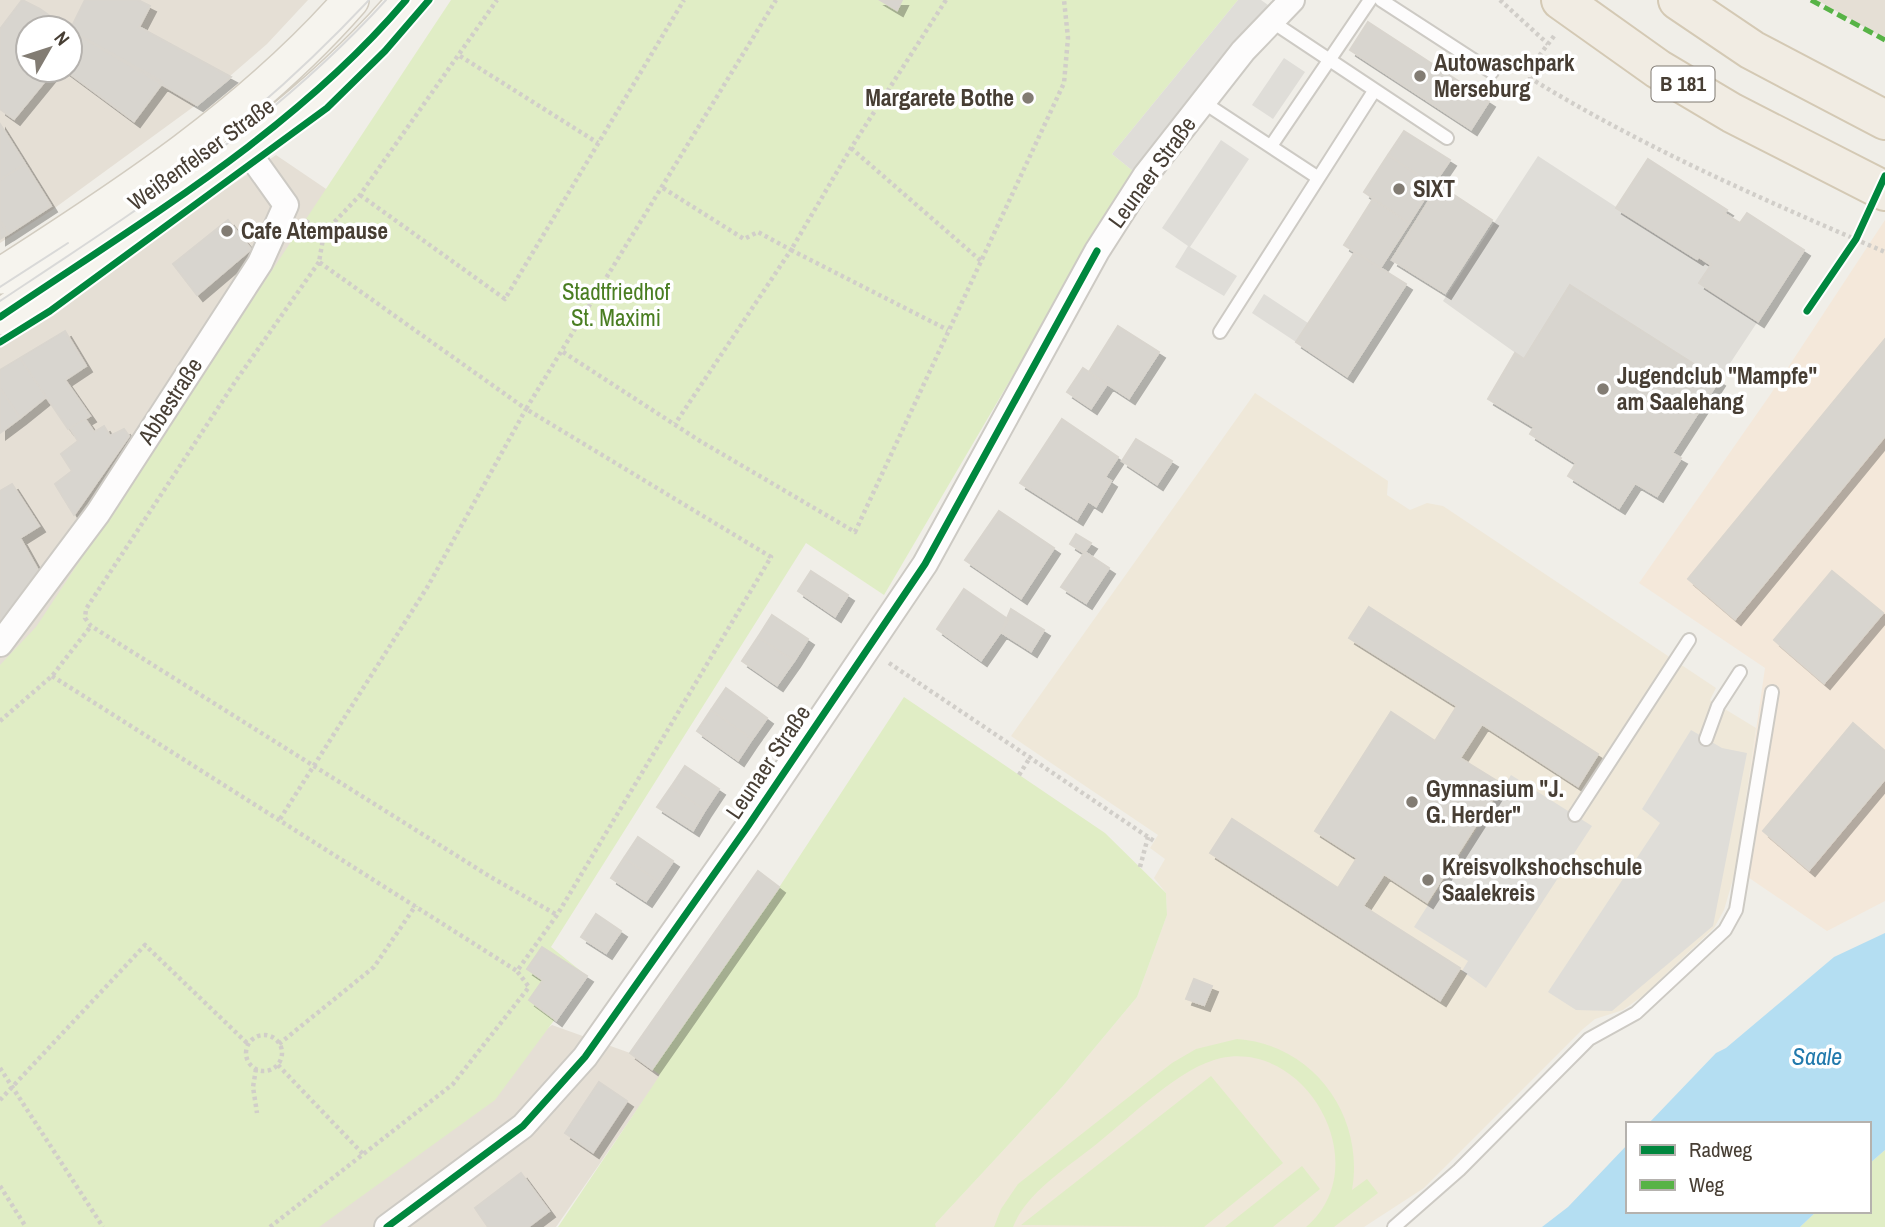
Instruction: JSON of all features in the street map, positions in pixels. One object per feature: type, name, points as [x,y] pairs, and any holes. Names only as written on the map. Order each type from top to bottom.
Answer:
[{"type":"main road","name":"Weißenfelser Straße","points":[[0,276],[116,202],[204,137],[260,89],[351,0]]},
{"type":"main road","name":"Weißenfelser Straße","points":[[0,317],[246,149],[318,91],[405,0]]},
{"type":"main road","points":[[1678,0],[1752,50],[1885,120]]},
{"type":"main road","name":"B 181","points":[[1568,6],[1668,75],[1812,156],[1885,191]]},
{"type":"street","name":"Leunaer Straße","points":[[387,1227],[523,1126],[585,1057],[748,826],[925,564],[1097,251],[1145,176],[1271,21],[1295,2]]},
{"type":"street","name":"Abbestraße","points":[[0,644],[98,513],[260,263],[286,205],[246,149]]},
{"type":"lane","points":[[1271,146],[1370,0]]},
{"type":"lane","points":[[1381,0],[1492,72]]},
{"type":"lane","points":[[1271,21],[1447,138]]},
{"type":"lane","points":[[1220,332],[1374,91]]},
{"type":"lane","points":[[1203,102],[1317,177]]},
{"type":"lane","points":[[1575,816],[1689,640]]},
{"type":"lane","points":[[1706,739],[1718,706],[1740,672]]},
{"type":"lane","points":[[1394,1227],[1459,1170],[1589,1040],[1636,1013],[1726,930],[1736,910],[1772,692]]},
{"type":"path","points":[[497,0],[360,195],[324,233],[319,262],[235,382],[86,609],[85,618],[91,626],[557,915]]},
{"type":"path","points":[[360,195],[505,299],[684,0]]},
{"type":"path","points":[[280,819],[428,586],[526,409],[776,0]]},
{"type":"path","points":[[675,424],[791,250],[851,148],[946,0]]},
{"type":"path","points":[[563,352],[675,424],[855,532],[1064,83],[1068,38],[1064,0]]},
{"type":"path","points":[[1500,0],[1548,44]]},
{"type":"path","points":[[1568,6],[1548,44],[1530,68],[1530,78],[1588,114],[1678,161],[1885,252]]},
{"type":"path","points":[[460,56],[598,143]]},
{"type":"path","points":[[851,148],[981,261]]},
{"type":"path","points":[[663,188],[744,239],[758,232],[948,330]]},
{"type":"path","points":[[319,262],[526,409],[771,557],[557,915],[517,971]]},
{"type":"path","points":[[0,721],[52,676],[91,626]]},
{"type":"path","points":[[867,649],[1031,756],[1154,841]]},
{"type":"path","points":[[52,676],[416,905],[517,971],[529,987],[453,1084],[270,1227]]},
{"type":"path","points":[[1019,775],[1031,756]]},
{"type":"path","points":[[1140,867],[1148,837]]},
{"type":"path","points":[[279,1044],[374,967],[416,905]]},
{"type":"path","points":[[0,1100],[15,1088],[145,945],[249,1045]]},
{"type":"path","points":[[264,1035],[279,1044],[282,1055],[278,1065],[268,1071],[256,1069],[246,1056],[249,1045],[264,1035]]},
{"type":"path","points":[[278,1065],[363,1154]]},
{"type":"path","points":[[0,1068],[103,1227]]},
{"type":"path","points":[[256,1069],[253,1087],[257,1113]]},
{"type":"path","points":[[0,1186],[26,1227]]},
{"type":"shaded area","points":[[0,0],[308,0],[267,44],[200,102],[52,210],[0,243]]},
{"type":"shaded area","points":[[1238,0],[1261,0],[1268,5],[1133,171],[1112,154]]},
{"type":"shaded area","points":[[1817,0],[1885,0],[1885,39]]},
{"type":"shaded area","points":[[1284,58],[1305,72],[1273,119],[1252,105]]},
{"type":"shaded area","points":[[1221,140],[1249,159],[1190,247],[1237,276],[1224,296],[1175,267],[1188,246],[1162,228]]},
{"type":"shaded area","points":[[276,155],[335,195],[0,688],[0,342]]},
{"type":"shaded area","points":[[1538,156],[1696,259],[1699,257],[1711,265],[1699,283],[1758,321],[1719,380],[1570,286],[1524,359],[1443,301]]},
{"type":"shaded area","points":[[1885,220],[1885,901],[1827,931],[1736,869],[1765,668],[1639,583],[1770,395]]},
{"type":"shaded area","points":[[1264,294],[1308,323],[1296,342],[1252,313]]},
{"type":"shaded area","points":[[1255,393],[1388,481],[1387,495],[1410,510],[1427,503],[1443,506],[1716,688],[1710,700],[1756,728],[1736,869],[1724,910],[1714,928],[1644,995],[1623,1010],[1595,1019],[1424,1188],[1364,1227],[936,1227],[934,1225],[1062,1087],[1137,997],[1167,915],[1166,893],[1154,878],[1165,859],[1150,848],[1158,835],[1011,736]]},
{"type":"shaded area","points":[[1691,730],[1722,748],[1747,753],[1713,926],[1612,1011],[1576,1010],[1548,992],[1660,823],[1642,809]]},
{"type":"shaded area","points":[[1511,775],[1592,826],[1486,988],[1462,971],[1468,961],[1414,927]]},
{"type":"shaded area","points":[[552,1025],[630,1053],[661,1075],[556,1227],[284,1227]]},
{"type":"green space","name":"Stadtfriedhof St. Maximi","points":[[451,0],[1238,0],[1112,154],[1133,171],[884,595],[806,543],[551,947],[587,976],[495,1100],[319,1227],[0,1227],[0,665],[36,627]]},
{"type":"green space","points":[[904,697],[1105,833],[1166,893],[1167,915],[1137,997],[1062,1087],[935,1224],[936,1227],[558,1227],[660,1075],[652,1069],[780,886]]},
{"type":"green space","points":[[1237,1039],[1265,1044],[1289,1054],[1311,1070],[1328,1089],[1342,1111],[1350,1136],[1354,1163],[1352,1190],[1367,1179],[1378,1193],[1334,1227],[1306,1227],[1326,1202],[1335,1173],[1333,1142],[1323,1113],[1305,1088],[1281,1068],[1253,1058],[1221,1058],[1189,1071],[1141,1106],[1039,1191],[1028,1202],[1013,1227],[994,1227],[1001,1209],[1018,1184],[1172,1063],[1196,1049]]},
{"type":"green space","points":[[1211,1076],[1283,1163],[1204,1227],[1021,1225]]},
{"type":"green space","points":[[1885,1150],[1885,1227],[1800,1227],[1815,1213],[1871,1213],[1871,1162]]},
{"type":"green space","points":[[1302,1166],[1320,1189],[1273,1227],[1225,1227]]},
{"type":"water","name":"Saale","points":[[1885,933],[1885,1150],[1871,1162],[1871,1122],[1650,1122],[1716,1053],[1726,1048],[1834,957]]},
{"type":"water","points":[[1626,1146],[1626,1213],[1815,1213],[1800,1227],[1542,1227],[1568,1207]]},
{"type":"building","points":[[22,0],[40,9],[43,14],[14,14],[14,84],[43,84],[14,119],[0,109],[0,29]]},
{"type":"building","points":[[85,0],[138,0],[150,6],[139,27],[231,77],[197,105],[84,38],[84,14],[78,14]]},
{"type":"building","points":[[880,0],[902,0],[897,10]]},
{"type":"building","name":"Autowaschpark Merseburg","points":[[1368,22],[1489,101],[1471,129],[1350,50]]},
{"type":"building","points":[[84,38],[163,82],[134,121],[84,84]]},
{"type":"building","points":[[0,124],[25,164],[0,180]]},
{"type":"building","points":[[1404,131],[1450,160],[1433,185],[1388,155]]},
{"type":"building","name":"SIXT","points":[[1388,155],[1433,185],[1409,223],[1364,192]]},
{"type":"building","points":[[1648,159],[1727,210],[1724,213],[1740,223],[1747,213],[1804,250],[1758,321],[1699,283],[1711,265],[1616,208]]},
{"type":"building","points":[[25,164],[51,206],[8,234],[0,220],[0,180]]},
{"type":"building","points":[[1439,185],[1492,220],[1445,293],[1392,260]]},
{"type":"building","points":[[1373,199],[1409,223],[1380,268],[1344,245]]},
{"type":"building","points":[[0,220],[8,234],[0,239]]},
{"type":"building","points":[[228,220],[251,249],[197,295],[173,264]]},
{"type":"building","points":[[1355,252],[1406,284],[1347,376],[1296,342]]},
{"type":"building","name":"Jugendclub \"Mampfe\" am Saalehang","points":[[1570,285],[1719,380],[1672,453],[1681,458],[1657,496],[1635,483],[1619,508],[1568,476],[1576,463],[1530,434],[1534,427],[1488,399],[1515,353],[1524,359]]},
{"type":"building","points":[[1118,326],[1159,352],[1129,398],[1089,372]]},
{"type":"building","points":[[65,331],[86,366],[65,380],[90,416],[68,429],[20,358]]},
{"type":"building","points":[[1885,339],[1885,436],[1735,619],[1688,579]]},
{"type":"building","points":[[20,358],[46,397],[20,418],[0,388],[0,370]]},
{"type":"building","points":[[1083,368],[1107,384],[1091,408],[1067,392]]},
{"type":"building","points":[[0,388],[20,418],[0,433]]},
{"type":"building","points":[[85,419],[94,432],[104,426],[110,436],[124,429],[129,436],[74,515],[55,484],[72,471],[61,454],[78,441],[70,428]]},
{"type":"building","points":[[1062,419],[1118,457],[1105,477],[1111,481],[1096,506],[1088,501],[1077,519],[1020,483]]},
{"type":"building","points":[[1136,439],[1172,461],[1157,484],[1122,461]]},
{"type":"building","points":[[12,484],[39,526],[20,538],[39,572],[0,623],[0,491]]},
{"type":"building","points":[[999,511],[1054,548],[1021,598],[965,560]]},
{"type":"building","points":[[1076,534],[1091,543],[1084,553],[1070,544]]},
{"type":"building","points":[[1085,552],[1109,568],[1086,603],[1061,587]]},
{"type":"building","points":[[811,571],[848,595],[835,616],[798,591]]},
{"type":"building","points":[[1832,571],[1883,613],[1824,683],[1774,640]]},
{"type":"building","points":[[964,589],[1009,620],[981,660],[937,629]]},
{"type":"building","name":"Gymnasium \"J. G. Herder\"","points":[[1369,607],[1598,754],[1578,786],[1482,724],[1460,758],[1502,784],[1427,902],[1384,874],[1363,906],[1460,968],[1440,1000],[1210,853],[1232,819],[1338,888],[1357,858],[1315,831],[1391,712],[1435,741],[1457,706],[1349,638]]},
{"type":"building","points":[[1011,609],[1044,630],[1031,651],[1001,632]]},
{"type":"building","points":[[772,615],[808,639],[794,661],[758,637]]},
{"type":"building","points":[[758,637],[794,661],[777,685],[742,661]]},
{"type":"building","points":[[726,688],[767,718],[752,739],[711,710]]},
{"type":"building","points":[[711,710],[752,739],[738,760],[697,731]]},
{"type":"building","points":[[1853,723],[1885,751],[1885,779],[1809,870],[1763,831]]},
{"type":"building","points":[[685,766],[719,789],[705,810],[671,787]]},
{"type":"building","points":[[671,787],[705,810],[693,830],[657,807]]},
{"type":"building","points":[[638,837],[673,861],[659,882],[624,858]]},
{"type":"building","points":[[624,858],[659,882],[646,901],[611,878]]},
{"type":"building","points":[[758,871],[779,887],[652,1069],[630,1053]]},
{"type":"building","points":[[596,914],[621,931],[606,953],[581,937]]},
{"type":"building","points":[[542,947],[587,976],[556,1020],[529,1000],[543,980],[527,969]]},
{"type":"building","points":[[1194,979],[1212,986],[1204,1005],[1186,999]]},
{"type":"building","points":[[599,1082],[627,1101],[593,1152],[565,1133]]},
{"type":"building","points":[[521,1173],[549,1211],[528,1227],[488,1227],[475,1208]]},
{"type":"tram line","points":[[158,184],[187,164],[268,98],[369,0]]},
{"type":"tram line","points":[[0,301],[153,198],[251,125],[343,45],[386,0]]},
{"type":"tram line","points":[[0,287],[68,243]]},
{"type":"marked path","points":[[1811,0],[1885,40]]},
{"type":"cycle path","points":[[0,317],[161,209],[266,133],[362,48],[406,0]]},
{"type":"cycle path","points":[[0,342],[50,311],[327,108],[385,51],[429,0]]},
{"type":"cycle path","points":[[1807,311],[1856,239],[1885,176]]},
{"type":"cycle path","points":[[387,1227],[523,1126],[585,1057],[748,826],[925,564],[1097,251]]},
{"type":"place","name":"Autowaschpark Merseburg","points":[[1420,76]]},
{"type":"place","name":"Margarete Bothe","points":[[1028,98]]},
{"type":"place","name":"SIXT","points":[[1399,189]]},
{"type":"place","name":"Cafe Atempause","points":[[227,231]]},
{"type":"place","name":"Jugendclub \"Mampfe\" am Saalehang","points":[[1603,389]]},
{"type":"place","name":"Gymnasium \"J. G. Herder\"","points":[[1412,802]]},
{"type":"place","name":"Kreisvolkshochschule Saalekreis","points":[[1428,880]]}]
